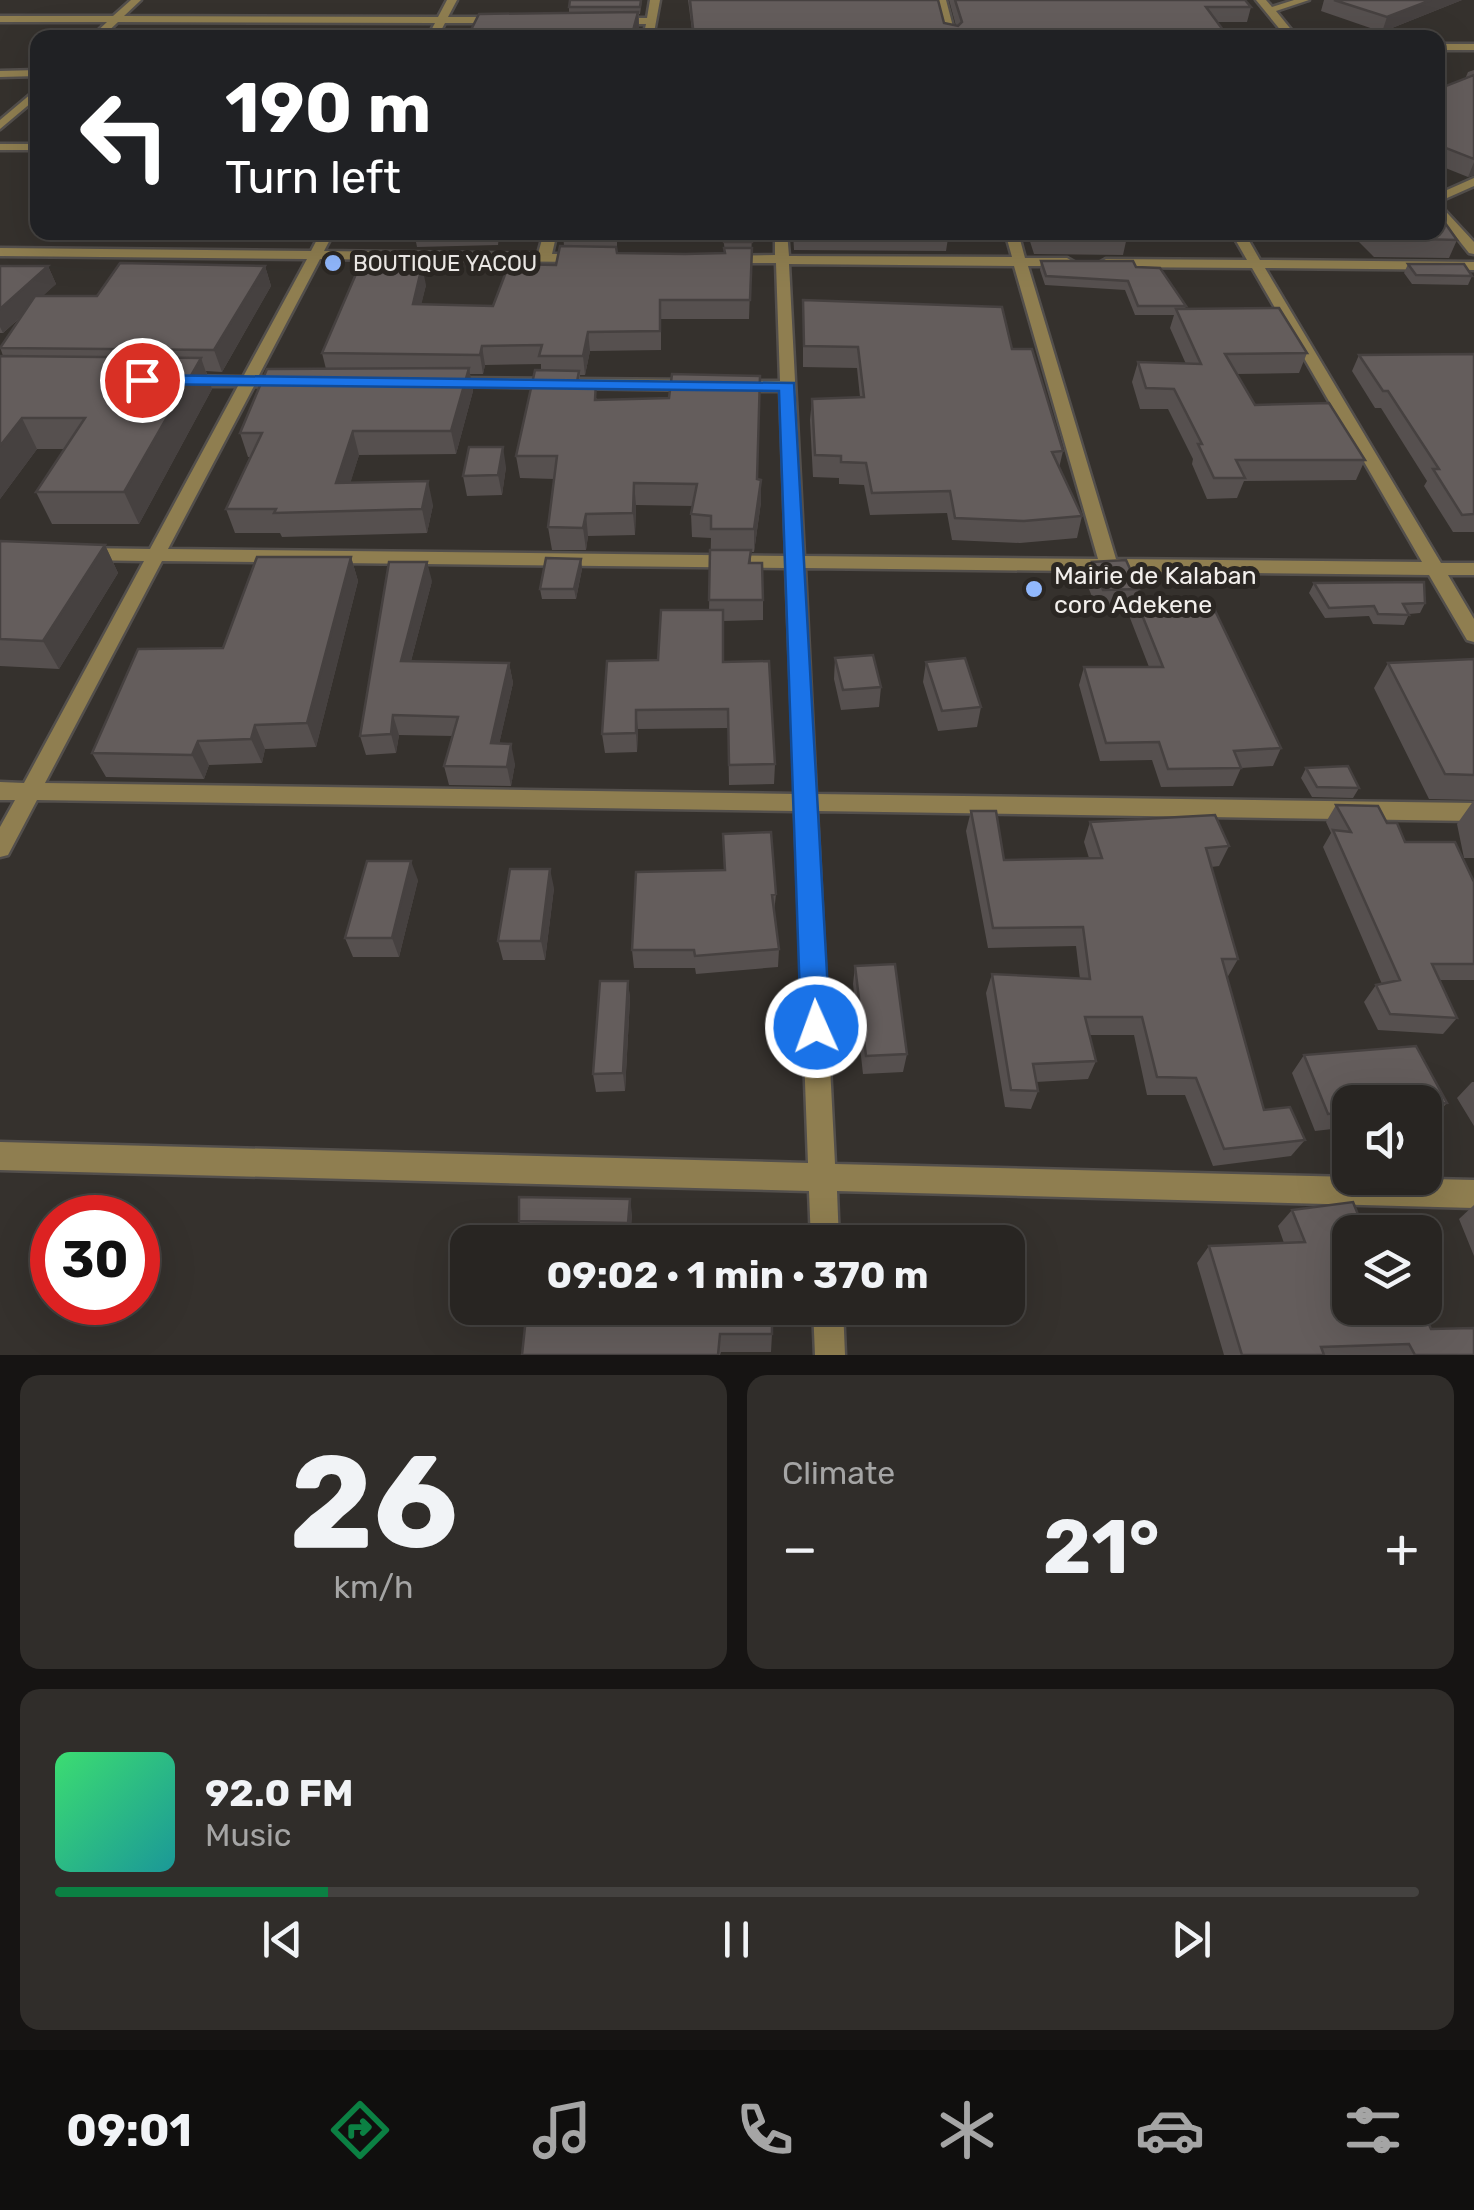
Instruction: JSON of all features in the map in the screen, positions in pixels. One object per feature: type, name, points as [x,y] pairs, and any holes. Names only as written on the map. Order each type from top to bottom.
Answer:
[{"type":"street","points":[[103,30],[136,0]]},
{"type":"street","points":[[436,30],[452,0]]},
{"type":"street","points":[[648,30],[656,0]]},
{"type":"street","points":[[942,0],[949,30]]},
{"type":"street","points":[[1261,0],[1286,30]]},
{"type":"street","points":[[1270,10],[1304,0]]},
{"type":"street","points":[[0,19],[277,24],[517,20]]},
{"type":"street","points":[[592,21],[649,21]]},
{"type":"street","points":[[1445,47],[1474,47]]},
{"type":"street","points":[[0,74],[30,73]]},
{"type":"street","points":[[0,126],[30,98]]},
{"type":"street","points":[[0,146],[30,147]]},
{"type":"street","points":[[1445,195],[1474,182]]},
{"type":"street","points":[[1445,215],[1474,250]]},
{"type":"street","points":[[0,848],[324,240]]},
{"type":"street","points":[[544,257],[548,240]]},
{"type":"street","points":[[782,240],[824,1225]]},
{"type":"street","points":[[1013,240],[1109,565]]},
{"type":"street","points":[[1242,240],[1474,635]]},
{"type":"street","points":[[0,252],[604,258]]},
{"type":"street","points":[[703,259],[1079,262]]},
{"type":"street","points":[[1098,262],[1474,266]]},
{"type":"street","points":[[172,380],[309,382]]},
{"type":"street","points":[[428,383],[788,386]]},
{"type":"street","points":[[58,554],[1474,568]]},
{"type":"street","points":[[0,791],[1474,812]]},
{"type":"street","points":[[0,1156],[1474,1194]]},
{"type":"street","points":[[829,1325],[830,1355]]},
{"type":"building","points":[[570,0],[641,0],[640,7],[569,7]]},
{"type":"building","points":[[690,0],[938,0],[944,23],[958,26],[962,22],[955,0],[1245,0],[1251,7],[1206,7],[1223,30],[693,30]]},
{"type":"building","points":[[1334,0],[1431,0],[1387,17]]},
{"type":"building","points":[[638,12],[633,30],[471,30],[479,14]]},
{"type":"building","points":[[1474,75],[1474,159],[1445,148],[1445,86]]},
{"type":"building","points":[[1445,223],[1457,240],[1445,240]]},
{"type":"building","points":[[560,246],[616,247],[617,253],[685,254],[752,248],[750,300],[660,300],[660,331],[588,332],[583,356],[539,356],[542,345],[482,346],[480,355],[322,353],[359,267],[422,266],[413,304],[493,306],[509,264],[556,265]]},
{"type":"building","points":[[1041,261],[1133,261],[1136,267],[1160,268],[1186,306],[1138,306],[1128,281],[1046,276]]},
{"type":"building","points":[[120,263],[265,266],[214,350],[0,348],[35,296],[97,296]]},
{"type":"building","points":[[1408,264],[1464,264],[1472,276],[1416,275]]},
{"type":"building","points":[[0,266],[48,266],[0,309]]},
{"type":"building","points":[[803,300],[1002,307],[1012,349],[1032,349],[1063,451],[1052,452],[1082,516],[1024,521],[955,518],[950,491],[872,493],[866,463],[841,462],[841,456],[815,455],[812,399],[864,397],[858,347],[804,346]]},
{"type":"building","points":[[1279,308],[1307,353],[1225,354],[1255,405],[1329,403],[1365,460],[1236,460],[1245,478],[1214,478],[1174,389],[1146,388],[1138,362],[1201,364],[1176,309]]},
{"type":"building","points":[[1474,354],[1474,514],[1462,515],[1433,469],[1439,469],[1388,391],[1383,391],[1359,355]]},
{"type":"building","points":[[0,356],[201,358],[124,492],[36,492],[85,418],[22,418],[0,446]]},
{"type":"building","points":[[469,368],[451,431],[353,431],[336,483],[428,481],[422,509],[274,513],[276,509],[226,509],[262,433],[240,433],[267,369]]},
{"type":"building","points":[[535,370],[579,371],[577,382],[596,382],[595,400],[669,398],[672,374],[760,376],[757,479],[761,480],[754,529],[711,529],[711,516],[691,514],[697,484],[634,483],[633,513],[586,514],[583,528],[548,527],[557,456],[516,456]]},
{"type":"building","points":[[469,447],[503,447],[498,475],[463,476]]},
{"type":"building","points":[[0,541],[105,545],[43,641],[0,639]]},
{"type":"building","points":[[710,550],[751,550],[749,563],[762,563],[763,600],[709,600]]},
{"type":"building","points":[[257,557],[351,557],[307,723],[255,725],[251,739],[198,741],[192,755],[92,753],[138,649],[223,648]]},
{"type":"building","points":[[546,558],[581,559],[574,589],[540,589]]},
{"type":"building","points":[[1126,560],[1139,589],[1103,590],[1092,562]]},
{"type":"building","points":[[389,562],[427,562],[401,661],[509,663],[491,743],[511,744],[507,767],[444,766],[458,717],[393,715],[391,734],[360,736]]},
{"type":"building","points":[[1424,582],[1425,603],[1403,604],[1409,615],[1378,614],[1374,606],[1329,608],[1314,583]]},
{"type":"building","points":[[1209,598],[1281,748],[1234,751],[1241,768],[1168,769],[1159,742],[1106,743],[1084,667],[1163,667],[1136,600]]},
{"type":"building","points":[[661,610],[723,610],[723,662],[769,661],[775,764],[729,765],[728,709],[636,710],[636,733],[602,734],[607,661],[658,660]]},
{"type":"building","points":[[873,655],[881,687],[843,690],[835,658]]},
{"type":"building","points":[[965,658],[981,707],[942,711],[926,662]]},
{"type":"building","points":[[1474,659],[1474,775],[1445,774],[1388,663]]},
{"type":"building","points":[[1348,766],[1359,788],[1317,787],[1306,768]]},
{"type":"building","points":[[1336,805],[1378,806],[1387,823],[1397,823],[1405,842],[1455,842],[1474,882],[1474,964],[1432,964],[1457,1018],[1390,1014],[1376,985],[1400,980],[1333,830],[1351,832]]},
{"type":"building","points":[[971,811],[996,811],[1004,860],[1102,858],[1090,822],[1215,815],[1229,846],[1206,848],[1238,959],[1222,959],[1264,1110],[1290,1107],[1305,1140],[1224,1149],[1196,1078],[1157,1077],[1142,1017],[1085,1017],[1096,1061],[1033,1064],[1038,1091],[1011,1090],[992,974],[1090,979],[1083,927],[993,928]]},
{"type":"building","points":[[771,832],[776,894],[772,895],[779,949],[695,956],[694,950],[632,950],[636,872],[725,870],[723,834]]},
{"type":"building","points":[[367,861],[411,861],[392,938],[345,938]]},
{"type":"building","points":[[510,869],[550,869],[541,941],[498,941]]},
{"type":"building","points":[[895,964],[907,1054],[866,1056],[855,966]]},
{"type":"building","points":[[600,981],[628,981],[623,1073],[593,1074]]},
{"type":"building","points":[[1416,1046],[1437,1085],[1332,1085],[1332,1114],[1328,1114],[1304,1055]]},
{"type":"building","points":[[519,1197],[630,1199],[628,1223],[519,1221]]},
{"type":"building","points":[[1353,1202],[1358,1215],[1332,1215],[1332,1325],[1474,1328],[1474,1355],[1415,1355],[1409,1344],[1321,1347],[1324,1355],[1242,1355],[1209,1246],[1305,1242],[1292,1210]]},
{"type":"building","points":[[525,1325],[772,1325],[772,1334],[720,1334],[718,1355],[522,1355]]},
{"type":"place","name":"BOUTIQUE YACOU","points":[[333,263]]},
{"type":"place","name":"Mairie de Kalaban coro Adekene","points":[[1034,589]]},
{"type":"route","points":[[142,380],[788,386],[816,1027]]}]
